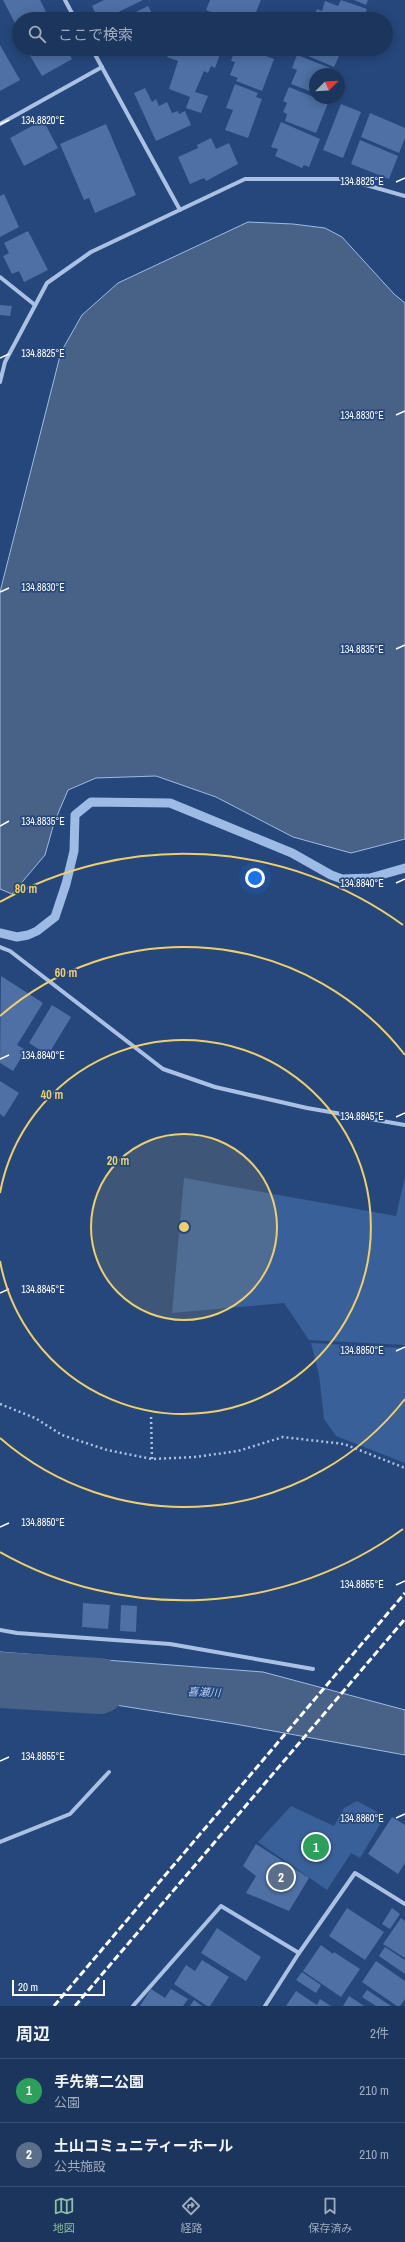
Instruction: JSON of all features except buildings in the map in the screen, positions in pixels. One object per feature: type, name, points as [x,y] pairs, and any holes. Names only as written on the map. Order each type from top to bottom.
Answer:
[{"type":"street","points":[[65,0],[71,12]]},
{"type":"street","points":[[96,56],[180,210]]},
{"type":"street","points":[[0,124],[102,67]]},
{"type":"street","points":[[0,382],[5,362],[47,283],[91,252],[245,178],[345,179],[405,196]]},
{"type":"street","points":[[0,276],[35,305]]},
{"type":"street","points":[[0,947],[10,951],[163,1069],[215,1087],[307,1108],[405,1125]]},
{"type":"street","points":[[0,1630],[17,1633],[170,1644],[246,1656],[313,1669]]},
{"type":"street","points":[[0,1842],[70,1814],[108,1772]]},
{"type":"street","points":[[265,2006],[299,1953],[355,1873],[405,1904]]},
{"type":"street","points":[[132,2006],[221,1906],[299,1953]]},
{"type":"path","points":[[0,1404],[35,1418],[62,1435],[107,1450],[152,1459],[195,1457],[238,1451],[283,1437],[344,1444],[405,1468]]},
{"type":"path","points":[[151,1417],[152,1459]]},
{"type":"shaded area","points":[[405,1177],[405,1345],[309,1340],[284,1303],[172,1313],[184,1178],[396,1216]]},
{"type":"shaded area","points":[[311,1343],[405,1348],[405,1463],[336,1436],[324,1419],[319,1375]]},
{"type":"shaded area","points":[[357,1801],[385,1816],[360,1858],[351,1853],[327,1890],[258,1842],[291,1806],[334,1826],[344,1808]]},
{"type":"water","points":[[248,222],[293,224],[325,228],[342,237],[394,294],[405,303],[405,839],[351,853],[293,837],[216,797],[156,776],[96,778],[68,790],[54,823],[45,855],[12,894],[0,889],[0,592],[61,352],[82,315],[118,283]]},
{"type":"water","points":[[0,1652],[263,1672],[405,1710],[405,1755],[235,1724],[97,1702],[23,1682],[0,1680]]},
{"type":"waterway","points":[[0,933],[17,937],[28,935],[37,931],[55,917],[66,884],[74,851],[75,815],[91,802],[170,803],[292,853],[331,875],[342,879],[370,878],[405,868]]},
{"type":"waterway","name":"喜瀬川","points":[[0,1680],[99,1686]]},
{"type":"railway","points":[[54,2006],[405,1593]]},
{"type":"railway","points":[[75,2006],[405,1619]]},
{"type":"place","name":"手先第二公園","points":[[316,1847]]},
{"type":"place","name":"土山コミュニティーホール","points":[[281,1877]]}]
